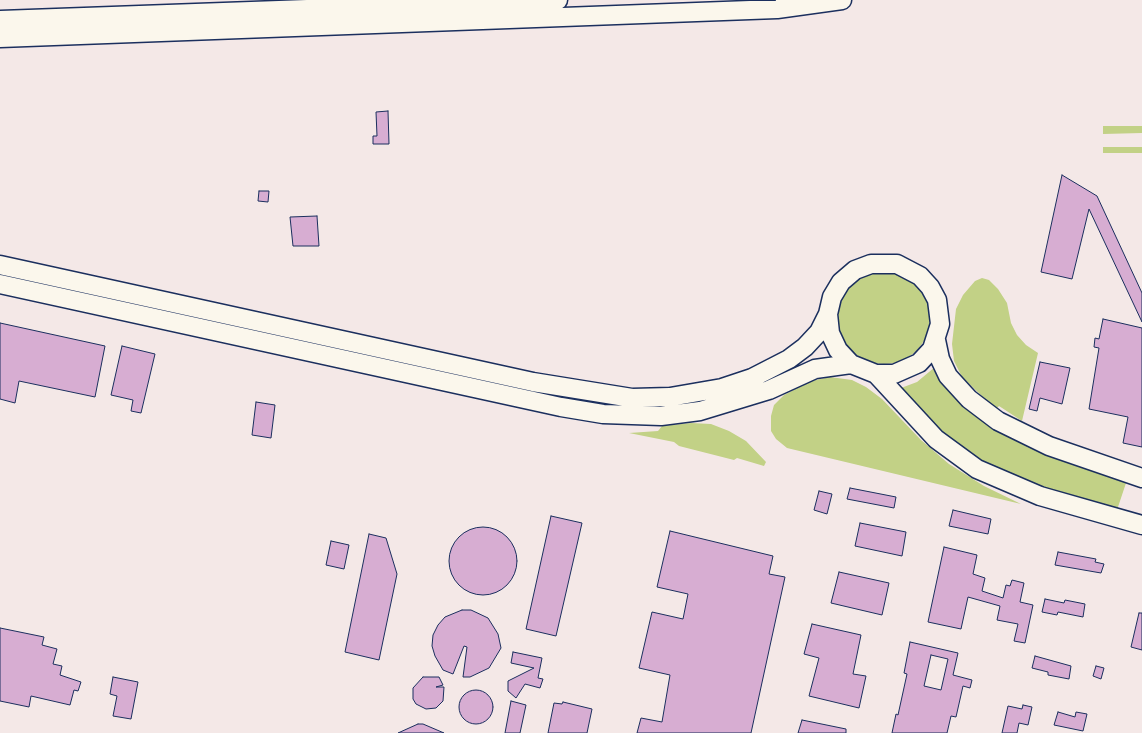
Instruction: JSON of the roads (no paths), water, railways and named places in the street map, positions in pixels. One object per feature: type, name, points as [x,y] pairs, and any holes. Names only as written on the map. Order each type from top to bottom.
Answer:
[{"type":"main road","points":[[0,20],[558,0]]},
{"type":"main road","points":[[702,12],[703,7],[709,2],[741,0]]},
{"type":"main road","points":[[0,38],[777,9],[842,0]]},
{"type":"main road","points":[[603,414],[599,410],[602,403],[620,406],[656,406],[678,402],[707,391],[752,378],[798,354],[812,340],[828,314],[836,289],[847,276],[871,264],[897,264],[920,276],[934,293],[940,315],[936,340],[940,359],[948,376],[969,399],[998,421],[1049,446],[1142,478]]},
{"type":"main road","points":[[0,265],[563,388],[632,398],[670,397],[707,391]]},
{"type":"main road","points":[[0,284],[561,407],[603,414],[661,416],[700,410],[762,393],[815,369],[851,364]]},
{"type":"main road","points":[[828,314],[833,342],[851,364],[876,374],[894,374],[912,368],[926,356],[936,340]]},
{"type":"main road","points":[[876,374],[931,434],[977,469],[1040,496],[1142,525]]}]
